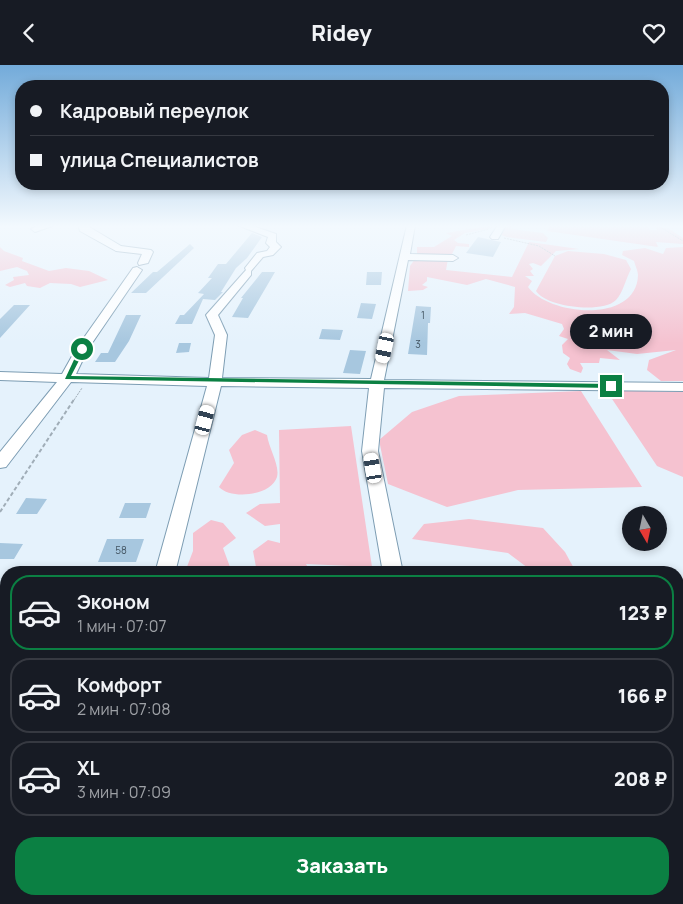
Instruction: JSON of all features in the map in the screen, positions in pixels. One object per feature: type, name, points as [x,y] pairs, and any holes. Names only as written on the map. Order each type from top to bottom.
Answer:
[{"type":"street","points":[[0,463],[67,378],[82,349],[141,264]]},
{"type":"street","points":[[167,566],[215,382],[221,335],[212,315],[254,264]]},
{"type":"street","points":[[392,566],[370,451],[377,382],[402,264]]},
{"type":"street","points":[[0,376],[215,382],[377,382],[683,387]]},
{"type":"path","points":[[0,512],[89,378]]},
{"type":"shaded area","points":[[0,264],[31,264],[49,271],[66,268],[89,271],[108,280],[80,287],[71,284],[50,283],[40,288],[27,286],[25,283],[10,287],[5,285],[14,280],[13,277],[29,275],[27,271],[17,267],[0,271]]},
{"type":"shaded area","points":[[411,264],[447,264],[446,270],[512,277],[518,264],[529,264],[533,269],[530,271],[534,276],[525,276],[532,281],[528,287],[539,297],[572,309],[590,310],[608,308],[623,302],[634,291],[638,275],[635,264],[683,264],[683,381],[661,381],[647,370],[649,360],[676,350],[637,354],[607,350],[620,360],[600,358],[599,363],[580,363],[583,368],[581,373],[570,369],[567,364],[570,358],[563,353],[562,345],[568,339],[559,336],[564,329],[562,324],[525,313],[509,314],[514,307],[515,287],[486,279],[467,285],[427,277],[427,281],[422,285],[428,287],[423,290],[408,291]]},
{"type":"shaded area","points":[[551,264],[628,264],[631,269],[616,300],[599,307],[587,308],[562,305],[542,297],[536,291]]},
{"type":"shaded area","points":[[606,390],[683,392],[683,477],[657,466]]},
{"type":"shaded area","points":[[581,391],[642,487],[518,490],[447,507],[388,484],[379,440],[412,412],[459,396]]},
{"type":"shaded area","points":[[351,426],[372,566],[306,564],[307,566],[256,566],[253,551],[268,540],[280,543],[280,524],[265,526],[246,513],[260,504],[280,503],[279,430]]},
{"type":"shaded area","points":[[255,430],[267,435],[276,462],[277,477],[267,488],[259,492],[241,495],[232,494],[219,487],[234,463],[229,450],[242,435]]},
{"type":"shaded area","points":[[469,519],[543,528],[565,552],[573,566],[525,566],[508,553],[412,539],[424,524]]},
{"type":"shaded area","points":[[211,520],[223,523],[236,538],[223,548],[230,566],[187,566],[193,551],[193,533]]},
{"type":"building","points":[[166,264],[177,264],[146,293],[131,293],[153,272],[157,272]]},
{"type":"building","points":[[218,264],[240,264],[221,292],[223,292],[215,300],[203,299],[192,324],[175,324],[180,315],[184,315],[204,294],[198,293],[212,278],[208,278]]},
{"type":"building","points":[[262,272],[275,272],[248,318],[232,317],[243,298],[241,298]]},
{"type":"building","points":[[367,272],[382,272],[381,285],[366,285]]},
{"type":"building","points":[[361,303],[376,304],[372,319],[357,318]]},
{"type":"building","points":[[14,305],[30,305],[0,338],[0,319]]},
{"type":"building","points":[[416,306],[431,307],[430,323],[428,323],[427,355],[408,354]]},
{"type":"building","points":[[126,315],[141,315],[129,341],[115,362],[95,362],[101,353],[108,353]]},
{"type":"building","points":[[322,329],[343,330],[340,340],[319,339]]},
{"type":"building","points":[[179,343],[191,343],[189,352],[176,353]]},
{"type":"building","points":[[350,350],[366,351],[360,374],[343,373]]},
{"type":"building","points":[[26,498],[47,499],[37,514],[16,514]]},
{"type":"building","points":[[125,503],[151,503],[146,518],[119,518]]},
{"type":"building","points":[[107,539],[144,539],[136,562],[98,562]]},
{"type":"building","points":[[0,543],[23,544],[14,559],[0,559]]},
{"type":"route","points":[[82,349],[67,378],[215,382],[377,382],[611,386]]}]
